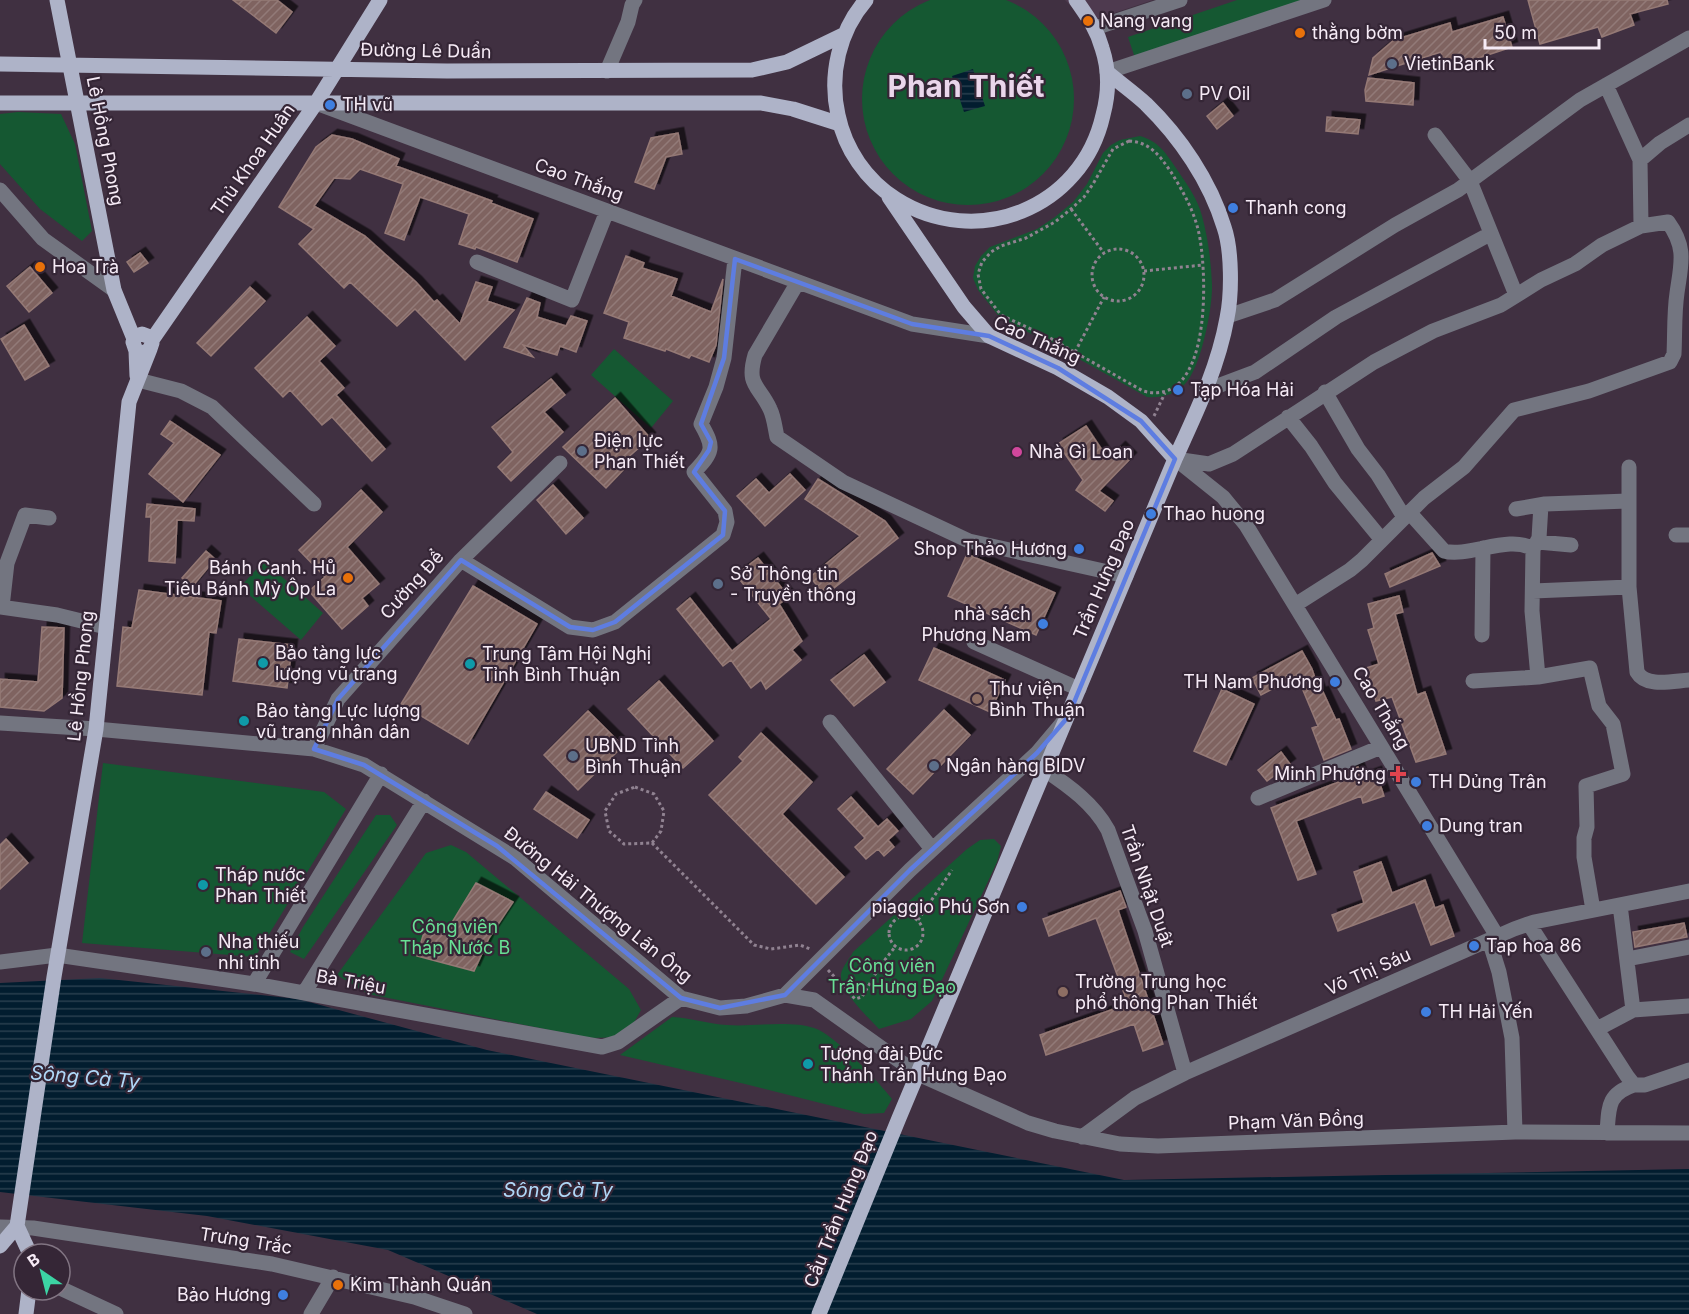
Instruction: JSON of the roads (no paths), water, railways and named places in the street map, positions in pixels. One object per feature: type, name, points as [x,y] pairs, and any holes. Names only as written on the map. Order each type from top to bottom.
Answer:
[{"type":"main road","name":"Lê Hồng Phong","points":[[17,1226],[57,955],[96,729],[129,402],[138,380],[143,345],[114,290],[57,0]]},
{"type":"main road","name":"Thủ Khoa Huân","points":[[143,345],[316,104],[380,0]]},
{"type":"main road","points":[[866,0],[858,9],[845,34],[835,70],[836,106],[840,124],[855,158],[885,192],[964,307],[989,336]]},
{"type":"main road","points":[[885,192],[910,208],[928,214],[966,222],[995,220],[1023,212],[1048,198],[1070,179],[1088,156],[1100,130],[1107,101],[1107,72],[1103,50],[1095,28],[1076,0]]},
{"type":"main road","name":"Đường Lê Duẩn","points":[[0,64],[337,69],[752,70],[787,62],[845,34]]},
{"type":"main road","name":"Trần Hưng Đạo","points":[[899,1118],[1175,459],[1207,390],[1228,316],[1231,286],[1225,228],[1214,202],[1197,169],[1173,133],[1146,104],[1107,72]]},
{"type":"main road","points":[[0,103],[761,104],[793,109],[840,124]]},
{"type":"main road","name":"Cao Thắng","points":[[989,336],[1058,368],[1108,397],[1141,421],[1175,459]]},
{"type":"main road","name":"Cầu Trần Hưng Đạo","points":[[819,1314],[899,1118]]},
{"type":"main road","points":[[0,1246],[17,1226],[24,1242]]},
{"type":"street","points":[[607,71],[628,22],[632,5],[636,0]]},
{"type":"street","points":[[1107,72],[1324,0]]},
{"type":"street","points":[[1095,28],[1172,1]]},
{"type":"street","points":[[1228,316],[1275,300],[1470,181],[1580,100],[1689,38]]},
{"type":"street","points":[[1606,85],[1640,160],[1641,226]]},
{"type":"street","name":"Cao Thắng","points":[[316,104],[912,324],[989,336]]},
{"type":"street","points":[[1640,160],[1660,143],[1689,125]]},
{"type":"street","points":[[1435,135],[1470,181],[1516,295]]},
{"type":"street","points":[[0,190],[43,239],[114,290]]},
{"type":"street","points":[[477,262],[572,300],[607,211]]},
{"type":"street","points":[[1175,459],[1209,464],[1233,454],[1325,392],[1374,362],[1433,331],[1501,305],[1540,280],[1575,264],[1602,245],[1641,226],[1668,222],[1674,229],[1679,242],[1683,268],[1683,295],[1674,354],[1670,362],[1589,391],[1514,410],[1464,467],[1407,515],[1350,570],[1295,605]]},
{"type":"street","points":[[1207,390],[1255,372],[1336,317],[1490,234]]},
{"type":"street","points":[[461,560],[570,627],[593,630],[615,622],[723,535],[727,522],[725,511],[694,472],[704,462],[710,450],[711,442],[701,424],[716,387],[724,358],[735,259]]},
{"type":"street","points":[[798,282],[755,355],[752,366],[752,376],[758,392],[771,410],[777,437],[843,482],[969,540],[1126,576]]},
{"type":"street","points":[[138,380],[181,391],[212,407],[314,504]]},
{"type":"street","points":[[1325,392],[1358,449],[1407,515],[1444,551],[1449,553],[1496,545],[1570,545]]},
{"type":"street","points":[[1288,417],[1311,446],[1335,483],[1382,540]]},
{"type":"street","name":"Cao Thắng","points":[[1175,459],[1223,497],[1246,525],[1381,747],[1493,938],[1512,1038],[1515,1132]]},
{"type":"street","name":"Cường Để","points":[[314,749],[338,699],[461,560],[560,463]]},
{"type":"street","points":[[1629,466],[1629,587],[1636,672],[1647,682],[1689,680]]},
{"type":"street","points":[[1516,509],[1541,505],[1628,501]]},
{"type":"street","points":[[1538,677],[1532,611],[1541,505]]},
{"type":"street","points":[[50,518],[25,515],[7,563],[1,607],[57,615],[106,627]]},
{"type":"street","points":[[1482,635],[1483,548]]},
{"type":"street","points":[[1533,591],[1629,587]]},
{"type":"street","points":[[974,642],[1079,689]]},
{"type":"street","points":[[1473,681],[1538,677],[1590,668],[1599,705],[1613,724],[1623,774],[1586,786],[1587,827],[1584,838],[1584,857],[1593,910]]},
{"type":"street","points":[[785,996],[932,849],[1037,753],[1068,717]]},
{"type":"street","points":[[830,722],[932,849]]},
{"type":"street","name":"Đường Hải Thượng Lãn Ông","points":[[0,723],[96,729],[314,749],[364,765],[515,858],[681,999],[720,1008],[746,1006],[785,996],[814,1000],[918,1074]]},
{"type":"street","points":[[1258,798],[1381,747]]},
{"type":"street","name":"Trần Nhật Duật","points":[[1046,770],[1071,787],[1101,818],[1108,830],[1144,931],[1185,1073]]},
{"type":"street","points":[[254,984],[381,774]]},
{"type":"street","points":[[303,993],[424,801]]},
{"type":"street","name":"Võ Thị Sáu","points":[[1082,1137],[1135,1098],[1185,1073],[1493,938],[1529,924],[1689,891]]},
{"type":"street","points":[[1620,905],[1633,1010]]},
{"type":"street","points":[[1529,924],[1634,1085]]},
{"type":"street","points":[[1627,959],[1689,947]]},
{"type":"street","name":"Bà Triệu","points":[[0,962],[57,955],[254,984],[602,1047],[618,1042],[681,999]]},
{"type":"street","points":[[1597,1029],[1633,1010],[1689,1006]]},
{"type":"street","points":[[1607,1133],[1609,1107],[1620,1090],[1634,1085],[1645,1085],[1689,1070]]},
{"type":"street","name":"Phạm Văn Đồng","points":[[918,1074],[1028,1123],[1082,1137],[1158,1146],[1515,1132],[1689,1132]]},
{"type":"street","name":"Trưng Trắc","points":[[0,1227],[17,1226],[272,1264],[421,1299],[465,1314]]},
{"type":"street","points":[[311,1314],[333,1277]]},
{"type":"street","points":[[72,1294],[116,1314]]},
{"type":"water","points":[[973,69],[985,106],[964,112],[952,76]]},
{"type":"water","name":"Sông Cà Ty","points":[[100,978],[298,999],[487,1050],[1124,1180],[1689,1169],[1689,1314],[537,1314],[388,1250],[207,1216],[0,1192],[0,983]]},
{"type":"place","name":"Nang vang","points":[[1088,21]]},
{"type":"place","name":"thằng bờm","points":[[1300,33]]},
{"type":"place","name":"VietinBank","points":[[1392,64]]},
{"type":"place","name":"PV Oil","points":[[1187,94]]},
{"type":"place","name":"TH vũ","points":[[330,105]]},
{"type":"place","name":"Thanh cong","points":[[1233,208]]},
{"type":"place","name":"Hoa Trà","points":[[40,267]]},
{"type":"place","name":"Tạp Hóa Hải","points":[[1178,390]]},
{"type":"place","name":"Điện lực Phan Thiết","points":[[582,451]]},
{"type":"place","name":"Nhà Gì Loan","points":[[1017,452]]},
{"type":"place","name":"Thao huong","points":[[1151,514]]},
{"type":"place","name":"Shop Thảo Hương","points":[[1079,549]]},
{"type":"place","name":"Bánh Canh. Hů Tiêu Bánh Mỳ Ôp La","points":[[348,578]]},
{"type":"place","name":"Sở Thông tin - Truyền thông","points":[[718,584]]},
{"type":"place","name":"nhà sách Phương Nam","points":[[1043,624]]},
{"type":"place","name":"Bảo tàng lực lượng vũ trang","points":[[263,663]]},
{"type":"place","name":"Trung Tâm Hội Nghị Tỉnh Bình Thuận","points":[[470,664]]},
{"type":"place","name":"TH Nam Phương","points":[[1335,682]]},
{"type":"place","name":"Thư viện Bình Thuận","points":[[977,699]]},
{"type":"place","name":"Bảo tàng Lực lượng vũ trang nhân dân","points":[[244,721]]},
{"type":"place","name":"UBND Tỉnh Bình Thuận","points":[[573,756]]},
{"type":"place","name":"Ngân hàng BIDV","points":[[934,766]]},
{"type":"place","name":"Minh Phượng","points":[[1398,774]]},
{"type":"place","name":"TH Dủng Trân","points":[[1416,782]]},
{"type":"place","name":"Dung tran","points":[[1427,826]]},
{"type":"place","name":"Tháp nước Phan Thiết","points":[[203,885]]},
{"type":"place","name":"piaggio Phú Sơn","points":[[1022,907]]},
{"type":"place","name":"Tap hoa 86","points":[[1474,946]]},
{"type":"place","name":"Nha thiếu nhi tinh","points":[[206,952]]},
{"type":"place","name":"Trường Trung học phổ thông Phan Thiết","points":[[1063,992]]},
{"type":"place","name":"TH Hải Yến","points":[[1426,1012]]},
{"type":"place","name":"Tượng đài Đức Thánh Trần Hưng Đạo","points":[[808,1064]]},
{"type":"place","name":"Kim Thành Quán","points":[[338,1285]]},
{"type":"place","name":"Bảo Hương","points":[[283,1295]]},
{"type":"district","name":"Phan Thiết","points":[[966,87]]},
{"type":"park label","name":"Công viên Tháp Nước B","points":[[455,937]]},
{"type":"park label","name":"Công viên Trần Hưng Đạo","points":[[892,976]]}]
